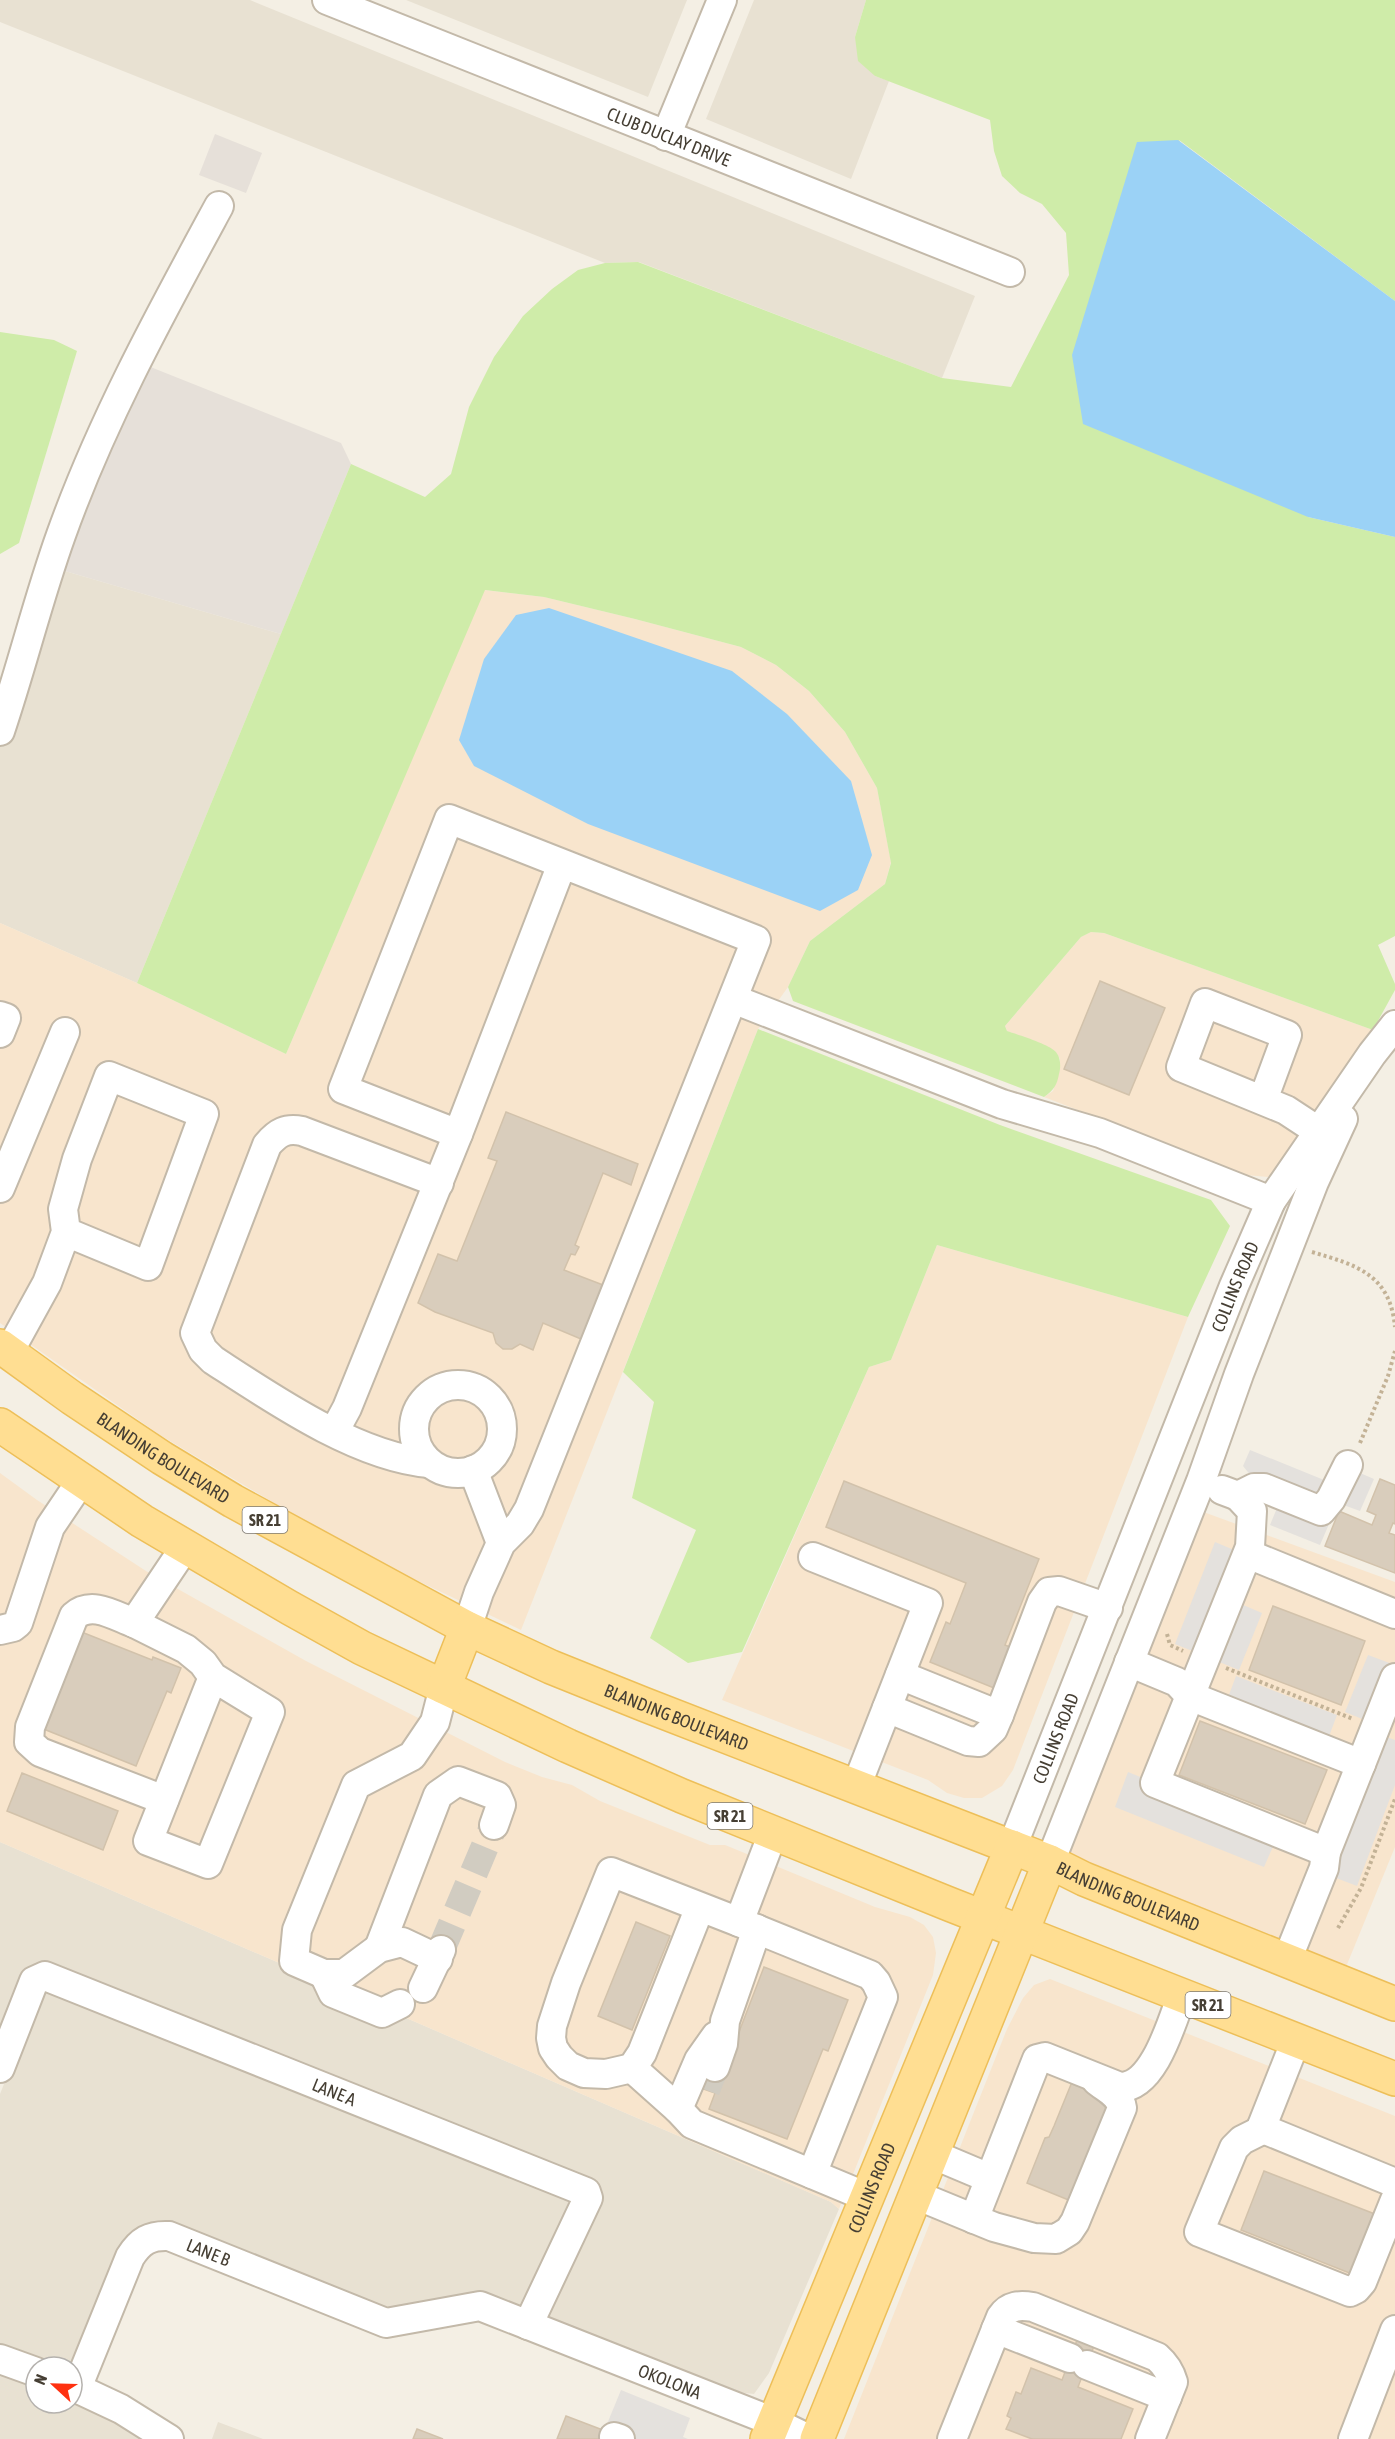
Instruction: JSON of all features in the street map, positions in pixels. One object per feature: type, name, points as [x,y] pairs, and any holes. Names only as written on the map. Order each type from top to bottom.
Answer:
[{"type":"main road","name":"BLANDING BOULEVARD","points":[[4,1349],[162,1458],[232,1501],[467,1628],[551,1667],[1050,1862],[1084,1879],[1395,2004]]},
{"type":"main road","name":"SR 21","points":[[0,1425],[185,1547],[362,1648],[568,1746],[773,1833],[1395,2079]]},
{"type":"main road","points":[[444,1687],[467,1628]]},
{"type":"main road","name":"COLLINS ROAD","points":[[770,2430],[1012,1847]]},
{"type":"main road","name":"COLLINS ROAD","points":[[817,2439],[1050,1862]]},
{"type":"street","name":"CLUB DUCLAY DRIVE","points":[[327,0],[1010,272]]},
{"type":"street","points":[[666,136],[722,0]]},
{"type":"street","points":[[0,731],[60,535],[93,453],[129,374],[219,206]]},
{"type":"street","points":[[458,1134],[343,1089],[449,819],[756,940],[529,1509],[520,1524],[501,1543],[479,1592],[467,1628]]},
{"type":"street","points":[[334,1432],[347,1408],[439,1183],[562,864]]},
{"type":"street","points":[[733,999],[1002,1104],[1100,1133],[1271,1201]]},
{"type":"street","points":[[0,1016],[6,1018],[0,1032]]},
{"type":"street","name":"COLLINS ROAD","points":[[1012,1847],[1234,1287],[1271,1201],[1372,1054],[1395,1025]]},
{"type":"street","points":[[0,1188],[64,1032]]},
{"type":"street","name":"COLLINS ROAD","points":[[1050,1862],[1201,1481],[1239,1374],[1314,1182],[1372,1054]]},
{"type":"street","points":[[4,1349],[47,1282],[66,1232],[63,1209],[77,1159],[109,1076],[204,1113],[148,1266],[66,1232]]},
{"type":"street","points":[[1263,1100],[1286,1110],[1318,1131]]},
{"type":"street","points":[[429,1463],[378,1452],[334,1432],[213,1360],[203,1350],[195,1333],[267,1145],[279,1133],[288,1129],[302,1131],[439,1183]]},
{"type":"street","points":[[463,1385],[485,1394],[499,1414],[502,1426],[501,1439],[489,1461],[473,1470],[453,1473],[440,1470],[429,1463],[420,1453],[415,1440],[416,1414],[422,1403],[440,1389],[463,1385]]},
{"type":"street","points":[[1238,1496],[1254,1488],[1264,1488],[1321,1511],[1331,1499],[1348,1465]]},
{"type":"street","points":[[473,1470],[501,1543]]},
{"type":"street","points":[[0,1630],[13,1628],[18,1623],[50,1527],[81,1480]]},
{"type":"street","points":[[1201,1481],[1238,1496],[1252,1511],[1252,1534],[1248,1554],[1155,1783],[1326,1852]]},
{"type":"street","points":[[134,1623],[185,1547]]},
{"type":"street","points":[[1248,1554],[1395,1614]]},
{"type":"street","points":[[813,1557],[928,1603],[856,1787]]},
{"type":"street","points":[[887,1708],[968,1741],[979,1742],[993,1729],[1042,1602],[1049,1592],[1059,1591],[1108,1608]]},
{"type":"street","points":[[164,1800],[40,1752],[30,1742],[30,1727],[74,1616],[88,1608],[95,1608],[134,1623],[186,1649],[203,1663],[213,1677],[270,1712],[208,1864],[148,1841],[213,1677]]},
{"type":"street","points":[[1129,1662],[1177,1682],[1190,1696],[1361,1764]]},
{"type":"street","points":[[900,1675],[999,1715]]},
{"type":"street","points":[[1287,1960],[1324,1868],[1326,1852],[1395,1678]]},
{"type":"street","points":[[423,1988],[440,1954],[402,1942],[379,1948],[344,1974],[324,1974],[294,1960],[297,1930],[356,1785],[412,1756],[435,1722],[444,1687]]},
{"type":"street","points":[[379,1948],[438,1795],[458,1781],[497,1796],[501,1805],[494,1825]]},
{"type":"street","points":[[685,2116],[711,2079],[723,2044],[725,2021],[773,1833]]},
{"type":"street","points":[[700,1907],[642,2053],[632,2068],[606,2074],[584,2073],[568,2066],[553,2048],[552,2026],[566,1983],[610,1872],[700,1907],[748,1926],[870,1976],[876,1982],[883,1997],[812,2174]]},
{"type":"street","points":[[324,1974],[333,1993],[382,2013],[400,2004]]},
{"type":"street","name":"LANE A","points":[[0,2068],[34,1982],[45,1976],[586,2192],[588,2198],[528,2325]]},
{"type":"street","points":[[915,2195],[976,2213],[1034,2238],[1056,2239],[1063,2235],[1077,2218],[1118,2101],[1144,2081],[1156,2059],[1182,1995]]},
{"type":"street","points":[[685,2116],[699,2060],[725,2021]]},
{"type":"street","points":[[1296,2040],[1261,2128],[1257,2133],[1237,2143],[1234,2148],[1199,2232],[1350,2292],[1362,2282],[1395,2200]]},
{"type":"street","points":[[976,2213],[1037,2059],[1045,2057],[1120,2087],[1126,2087],[1149,2071]]},
{"type":"street","points":[[632,2068],[685,2116],[867,2197]]},
{"type":"street","points":[[1091,2075],[1118,2101]]},
{"type":"street","points":[[1261,2128],[1395,2183]]},
{"type":"street","points":[[932,2154],[989,2178]]},
{"type":"street","name":"LANE B","points":[[84,2363],[129,2257],[145,2239],[157,2236],[169,2236],[386,2323],[480,2306],[528,2325]]},
{"type":"street","points":[[952,2439],[1004,2313],[1013,2307],[1026,2306],[1157,2357],[1171,2375],[1173,2382],[1150,2439]]},
{"type":"street","name":"OKOLONA","points":[[528,2325],[770,2430],[809,2439]]},
{"type":"street","points":[[996,2329],[1167,2397]]},
{"type":"street","points":[[1353,2439],[1395,2330]]},
{"type":"street","points":[[0,2359],[24,2368]]},
{"type":"street","name":"LANE B","points":[[84,2392],[121,2409],[169,2439]]},
{"type":"path","points":[[1289,1246],[1342,1261],[1368,1273],[1387,1295],[1395,1327]]},
{"type":"path","points":[[1348,1465],[1388,1376],[1395,1351]]},
{"type":"path","points":[[1165,1627],[1170,1645],[1375,1728]]},
{"type":"path","points":[[1338,1928],[1361,1888],[1395,1799]]},
{"type":"shaded area","points":[[0,0],[250,0],[975,296],[942,378],[639,262],[605,263],[0,22]]},
{"type":"shaded area","points":[[406,0],[687,0],[648,97]]},
{"type":"shaded area","points":[[754,0],[866,0],[855,37],[875,76],[889,81],[851,179],[706,119]]},
{"type":"shaded area","points":[[215,134],[262,153],[246,193],[199,175]]},
{"type":"shaded area","points":[[143,364],[341,443],[351,464],[281,634],[58,569]]},
{"type":"shaded area","points":[[58,569],[281,634],[137,983],[0,923],[0,746]]},
{"type":"shaded area","points":[[484,590],[544,597],[635,619],[741,647],[776,665],[809,691],[845,732],[877,788],[891,862],[885,884],[810,941],[788,987],[758,1029],[521,1630],[351,1549],[160,1435],[0,1323],[0,923],[137,983],[286,1054]]},
{"type":"shaded area","points":[[1091,932],[1104,933],[1373,1030],[1284,1164],[1268,1177],[1246,1175],[1044,1097],[1053,1091],[1060,1068],[1060,1059],[1055,1051],[1007,1031],[1005,1026],[1081,937]]},
{"type":"shaded area","points":[[937,1245],[1188,1317],[1013,1770],[1002,1786],[982,1798],[964,1798],[947,1793],[928,1780],[722,1700],[869,1367],[891,1360]]},
{"type":"shaded area","points":[[1250,1450],[1324,1480],[1332,1461],[1374,1479],[1360,1511],[1338,1503],[1320,1545],[1270,1525],[1277,1508],[1243,1466]]},
{"type":"shaded area","points":[[0,1473],[146,1571],[306,1661],[505,1762],[542,1777],[572,1785],[600,1801],[710,1845],[725,1845],[875,1907],[910,1917],[924,1925],[933,1937],[936,1953],[933,1975],[839,2209],[831,2202],[0,1842]]},
{"type":"shaded area","points":[[1198,1510],[1395,1582],[1395,1847],[1346,1967],[1061,1857]]},
{"type":"shaded area","points":[[1215,1542],[1246,1555],[1229,1599],[1262,1613],[1239,1670],[1175,1644]]},
{"type":"shaded area","points":[[1368,1655],[1395,1665],[1377,1725],[1345,1712]]},
{"type":"shaded area","points":[[1236,1676],[1337,1715],[1325,1747],[1224,1708]]},
{"type":"shaded area","points":[[1376,1733],[1395,1740],[1395,1785],[1357,1886],[1323,1873]]},
{"type":"shaded area","points":[[1128,1772],[1279,1833],[1264,1867],[1115,1807]]},
{"type":"shaded area","points":[[0,1842],[831,2202],[839,2209],[769,2373],[754,2394],[718,2390],[544,2317],[599,2193],[47,1966],[0,2045]]},
{"type":"shaded area","points":[[1050,1979],[1395,2116],[1395,2439],[844,2439],[1007,2029],[1023,1998],[1034,1985]]},
{"type":"shaded area","points":[[46,1989],[573,2200],[530,2302],[519,2310],[386,2314],[153,2227],[79,2355],[24,2355],[24,2360],[0,2350],[0,2094],[39,1997]]},
{"type":"shaded area","points":[[0,2370],[24,2380],[24,2415],[84,2415],[84,2405],[153,2439],[0,2439]]},
{"type":"shaded area","points":[[621,2390],[690,2418],[683,2437],[688,2439],[607,2439],[605,2429]]},
{"type":"shaded area","points":[[218,2422],[263,2439],[212,2439]]},
{"type":"green space","points":[[866,0],[1395,0],[1395,301],[1179,140],[1308,517],[1395,537],[1395,936],[1378,945],[1395,984],[1395,990],[1373,1030],[1104,933],[1091,932],[1081,937],[1005,1026],[1007,1031],[1046,1045],[1057,1053],[1060,1071],[1053,1090],[1044,1097],[793,1001],[788,987],[810,941],[885,884],[891,863],[877,788],[845,732],[809,691],[776,665],[741,647],[544,597],[485,590],[286,1054],[137,983],[351,464],[425,497],[451,474],[469,407],[494,357],[523,316],[552,289],[578,270],[605,263],[638,262],[942,378],[1011,387],[1069,275],[1066,233],[1042,204],[1020,193],[1002,176],[994,151],[990,120],[875,76],[858,61],[855,37]]},
{"type":"green space","points":[[0,332],[54,340],[77,351],[19,543],[0,554]]},
{"type":"green space","points":[[758,1029],[1000,1125],[1211,1200],[1230,1226],[1188,1317],[937,1245],[891,1360],[869,1367],[742,1652],[688,1663],[650,1638],[696,1530],[632,1498],[654,1402],[623,1372]]},
{"type":"water","points":[[1178,140],[1395,301],[1395,537],[1308,517],[1083,424],[1072,355],[1137,142]]},
{"type":"water","points":[[549,608],[732,671],[787,714],[851,781],[872,855],[858,890],[820,911],[588,824],[474,766],[459,740],[484,659],[516,615]]},
{"type":"building","points":[[1100,981],[1165,1008],[1129,1095],[1064,1069]]},
{"type":"building","points":[[506,1112],[638,1164],[631,1185],[603,1173],[575,1245],[579,1247],[575,1255],[571,1254],[564,1270],[603,1285],[581,1339],[543,1323],[533,1350],[520,1344],[512,1349],[503,1349],[496,1343],[493,1333],[435,1312],[418,1303],[438,1254],[457,1261],[497,1161],[488,1158]]},
{"type":"building","points":[[1380,1479],[1395,1485],[1395,1524],[1393,1523],[1389,1533],[1395,1535],[1395,1573],[1325,1546],[1339,1511],[1372,1525],[1376,1515],[1367,1511]]},
{"type":"building","points":[[844,1481],[1039,1559],[1005,1645],[1010,1647],[994,1688],[930,1662],[946,1622],[950,1624],[966,1583],[826,1527]]},
{"type":"building","points":[[1273,1606],[1365,1641],[1341,1705],[1249,1670]]},
{"type":"building","points":[[79,1631],[152,1660],[153,1657],[181,1668],[171,1693],[167,1691],[136,1766],[41,1728]]},
{"type":"building","points":[[1200,1721],[1327,1770],[1305,1824],[1179,1775]]},
{"type":"building","points":[[22,1773],[118,1811],[103,1850],[7,1811]]},
{"type":"building","points":[[636,1922],[670,1936],[632,2030],[598,2016]]},
{"type":"building","points":[[764,1967],[848,2000],[828,2051],[823,2049],[787,2139],[709,2109],[715,2093],[698,2087],[707,2064],[724,2071]]},
{"type":"building","points":[[1072,2082],[1111,2102],[1071,2201],[1027,2183],[1045,2138],[1049,2137]]},
{"type":"building","points":[[1264,2171],[1380,2216],[1357,2276],[1241,2230]]},
{"type":"building","points":[[1077,2340],[1094,2346],[1078,2387],[1133,2409],[1121,2439],[1032,2439],[1006,2429],[1011,2418],[1007,2416],[1016,2392],[1021,2394],[1031,2368],[1062,2380]]},
{"type":"building","points":[[566,2416],[608,2432],[605,2439],[557,2439]]},
{"type":"building","points":[[417,2429],[443,2439],[413,2439]]},
{"type":"tunnel","points":[[441,1950],[494,1825]]},
{"type":"tunnel","points":[[706,2090],[715,2067]]}]
